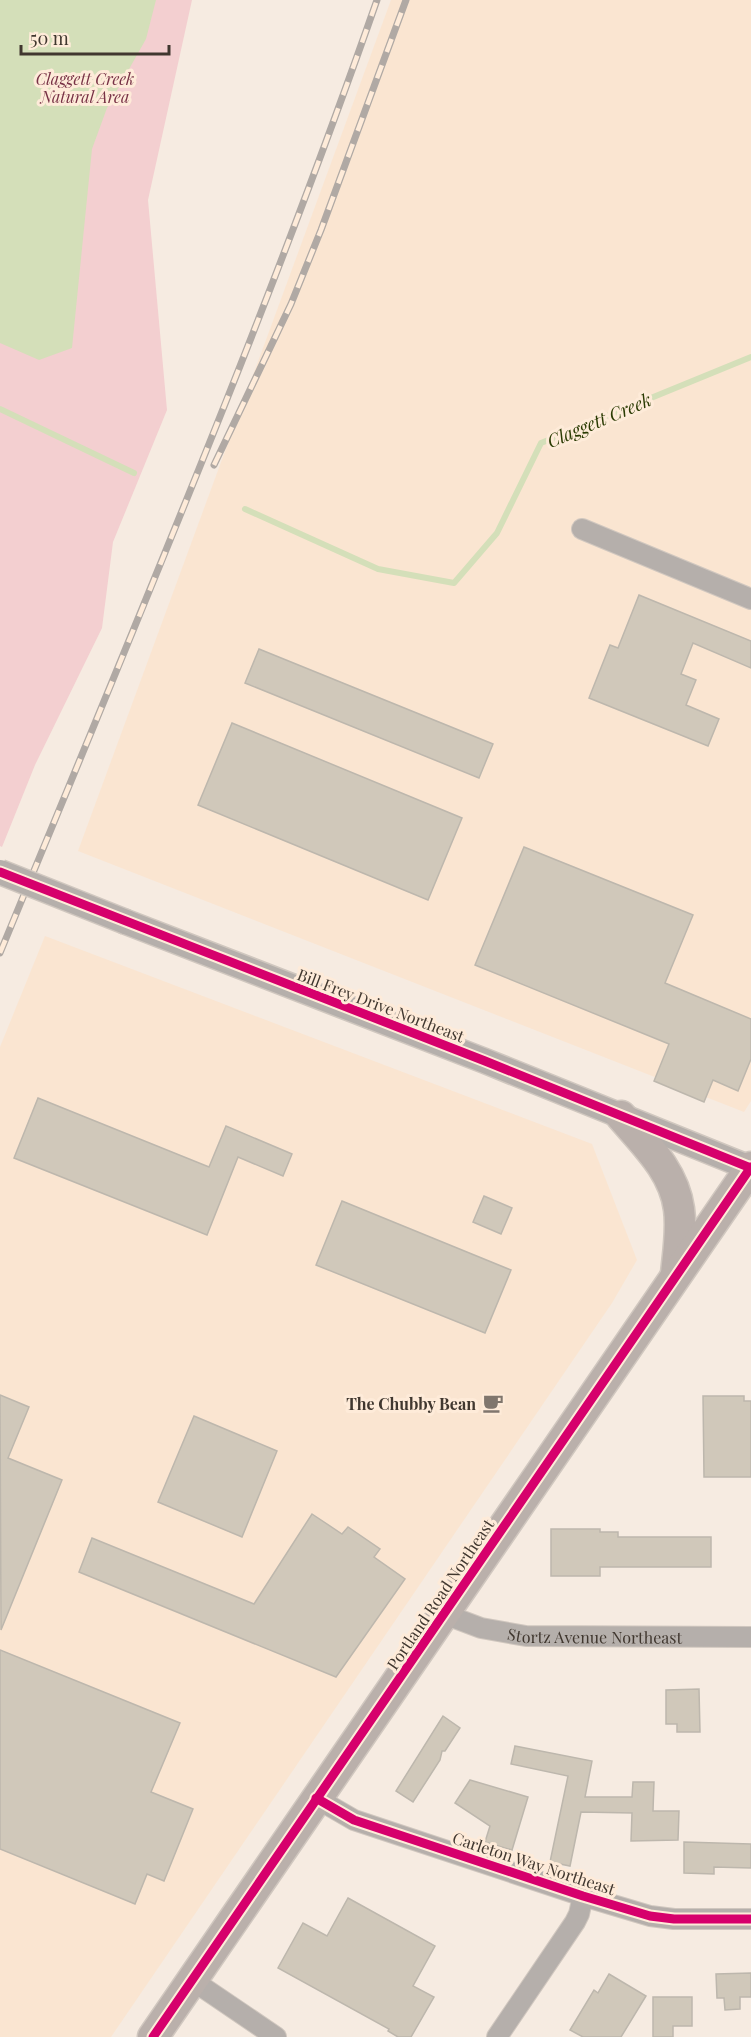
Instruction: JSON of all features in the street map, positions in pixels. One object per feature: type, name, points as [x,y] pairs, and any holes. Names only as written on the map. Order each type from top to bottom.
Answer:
[{"type":"main road","points":[[621,1116],[657,1158],[670,1179],[680,1218],[676,1276]]},
{"type":"main road","name":"Portland Road Northeast","points":[[153,2037],[751,1168]]},
{"type":"street","points":[[582,529],[751,599]]},
{"type":"street","name":"Bill Frey Drive Northeast","points":[[0,872],[751,1168]]},
{"type":"street","name":"Stortz Avenue Northeast","points":[[444,1614],[481,1628],[526,1636],[751,1637]]},
{"type":"street","name":"Carleton Way Northeast","points":[[316,1798],[354,1820],[650,1916],[674,1919],[751,1919]]},
{"type":"street","points":[[497,2037],[575,1922],[583,1896]]},
{"type":"street","points":[[192,1980],[276,2037]]},
{"type":"shaded area","points":[[0,0],[156,0],[146,39],[107,108],[92,149],[72,348],[39,360],[0,343]]},
{"type":"shaded area","points":[[391,0],[751,0],[751,1101],[744,1112],[78,851]]},
{"type":"shaded area","points":[[45,936],[592,1144],[637,1260],[612,1303],[111,2037],[0,2037],[0,1047]]},
{"type":"green space","name":"Claggett Creek Natural Area","points":[[0,0],[192,0],[148,200],[167,410],[113,542],[102,628],[35,765],[2,847],[0,846]]},
{"type":"building","points":[[639,595],[751,641],[751,668],[693,643],[681,674],[696,680],[686,705],[719,719],[708,746],[589,698],[610,645],[618,648]]},
{"type":"building","points":[[259,649],[493,744],[479,778],[245,683]]},
{"type":"building","points":[[232,723],[462,818],[428,900],[198,805]]},
{"type":"building","points":[[524,847],[693,915],[665,983],[751,1019],[751,1059],[738,1091],[713,1080],[704,1102],[654,1081],[669,1044],[475,965]]},
{"type":"building","points":[[38,1098],[209,1167],[226,1126],[292,1154],[283,1176],[238,1157],[207,1235],[14,1158]]},
{"type":"building","points":[[484,1196],[512,1208],[501,1234],[473,1222]]},
{"type":"building","points":[[342,1201],[511,1270],[485,1333],[316,1265]]},
{"type":"building","points":[[0,1395],[29,1407],[8,1458],[62,1480],[1,1630]]},
{"type":"building","points":[[703,1396],[744,1396],[744,1401],[751,1401],[751,1477],[704,1477]]},
{"type":"building","points":[[194,1416],[277,1451],[242,1537],[158,1502]]},
{"type":"building","points":[[312,1514],[342,1534],[348,1527],[380,1549],[374,1557],[405,1579],[336,1677],[79,1572],[92,1538],[254,1604]]},
{"type":"building","points":[[551,1529],[600,1529],[600,1532],[618,1532],[618,1537],[711,1537],[711,1567],[600,1567],[600,1576],[551,1576]]},
{"type":"building","points":[[0,1650],[180,1723],[151,1792],[193,1809],[164,1881],[147,1874],[135,1904],[0,1849]]},
{"type":"building","points":[[699,1689],[700,1732],[677,1732],[677,1724],[666,1724],[666,1690]]},
{"type":"building","points":[[443,1716],[460,1728],[445,1751],[442,1751],[440,1760],[413,1802],[396,1791]]},
{"type":"building","points":[[515,1746],[592,1761],[585,1797],[632,1797],[633,1782],[654,1782],[653,1811],[679,1811],[678,1840],[631,1841],[632,1813],[581,1812],[570,1866],[550,1862],[568,1776],[511,1764]]},
{"type":"building","points":[[470,1780],[528,1797],[512,1850],[485,1842],[490,1826],[455,1803]]},
{"type":"building","points":[[684,1842],[751,1844],[751,1868],[714,1867],[714,1874],[684,1873]]},
{"type":"building","points":[[348,1898],[435,1946],[413,1986],[434,1997],[411,2037],[398,2037],[388,2031],[389,2029],[278,1968],[303,1923],[327,1936]]},
{"type":"building","points":[[751,1973],[751,1997],[740,1997],[740,2009],[725,2010],[724,1998],[717,1998],[716,1974]]},
{"type":"building","points":[[609,1974],[646,1996],[621,2037],[583,2037],[570,2030],[594,1990],[598,1993]]},
{"type":"building","points":[[653,1997],[692,1997],[692,2026],[673,2026],[673,2037],[653,2037]]},
{"type":"waterway","name":"Claggett Creek","points":[[245,509],[378,569],[454,583],[497,533],[541,443],[751,357]]},
{"type":"waterway","name":"Claggett Creek","points":[[0,409],[134,473]]},
{"type":"railway","points":[[0,953],[147,598],[242,360],[289,241],[377,0]]},
{"type":"railway","points":[[214,465],[291,304],[321,230],[406,0]]},
{"type":"cycle path","points":[[0,872],[485,1061],[751,1168]]},
{"type":"cycle path","points":[[153,2037],[751,1167]]},
{"type":"cycle path","points":[[316,1798],[354,1820],[650,1916],[674,1919],[751,1919]]},
{"type":"place","name":"The Chubby Bean","points":[[493,1403]]}]
